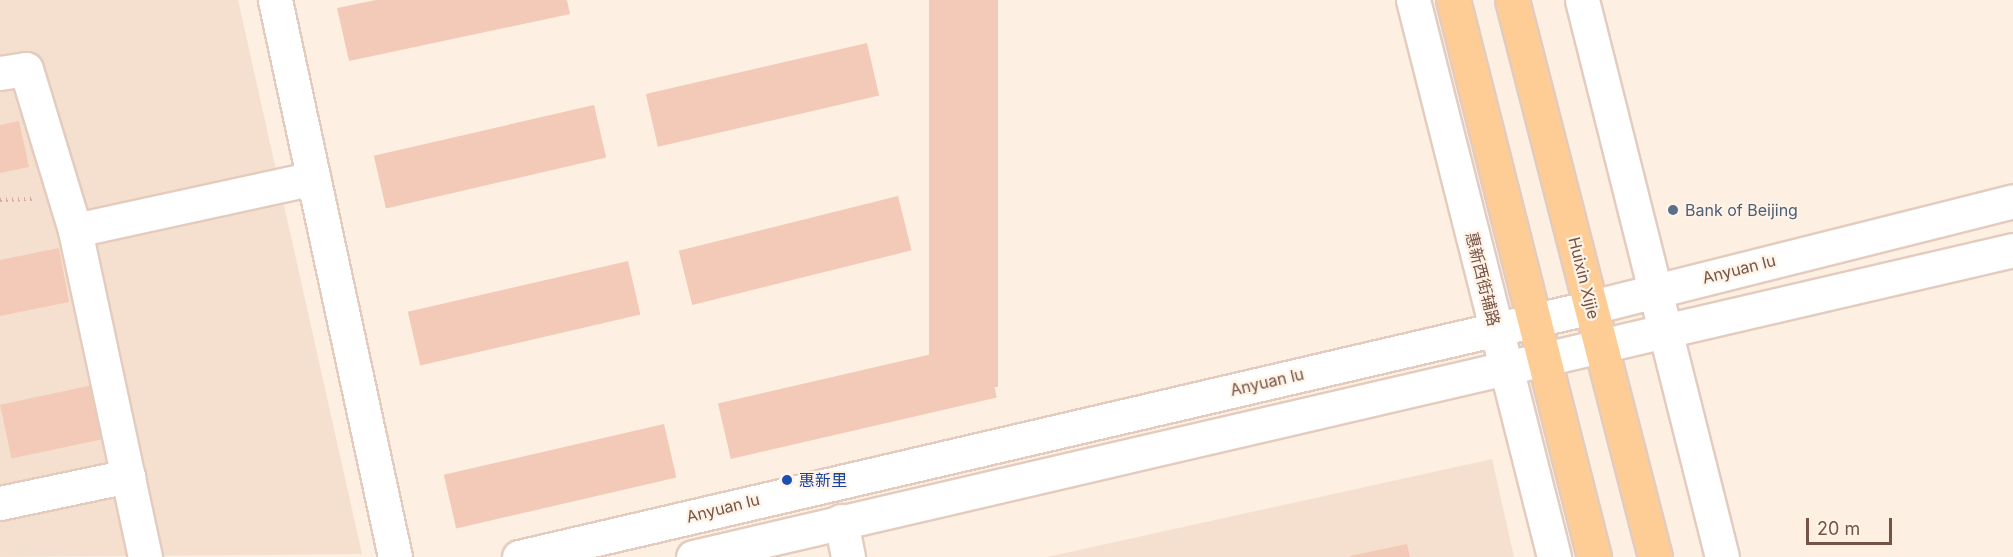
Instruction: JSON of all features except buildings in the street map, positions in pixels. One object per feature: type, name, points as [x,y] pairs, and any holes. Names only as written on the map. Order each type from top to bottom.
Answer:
[{"type":"main road","points":[[275,0],[395,557]]},
{"type":"main road","name":"惠新西街辅路","points":[[1413,0],[1554,557]]},
{"type":"main road","points":[[1453,0],[1594,557]]},
{"type":"main road","name":"Huixin Xijie","points":[[1512,0],[1655,557]]},
{"type":"main road","points":[[1582,0],[1722,557]]},
{"type":"main road","points":[[0,73],[26,69],[75,230],[145,557]]},
{"type":"main road","points":[[75,230],[313,178]]},
{"type":"main road","name":"Anyuan lu","points":[[519,557],[1592,307],[2013,201]]},
{"type":"main road","points":[[693,557],[841,521],[1602,350],[2013,249]]},
{"type":"main road","points":[[0,503],[128,476]]},
{"type":"main road","points":[[841,521],[848,557]]},
{"type":"shaded area","points":[[0,0],[238,0],[362,554],[0,557]]},
{"type":"shaded area","points":[[1492,459],[1514,557],[1047,557]]},
{"type":"place","name":"Bank of Beijing","points":[[1673,210]]},
{"type":"place","name":"惠新里","points":[[787,480]]}]
